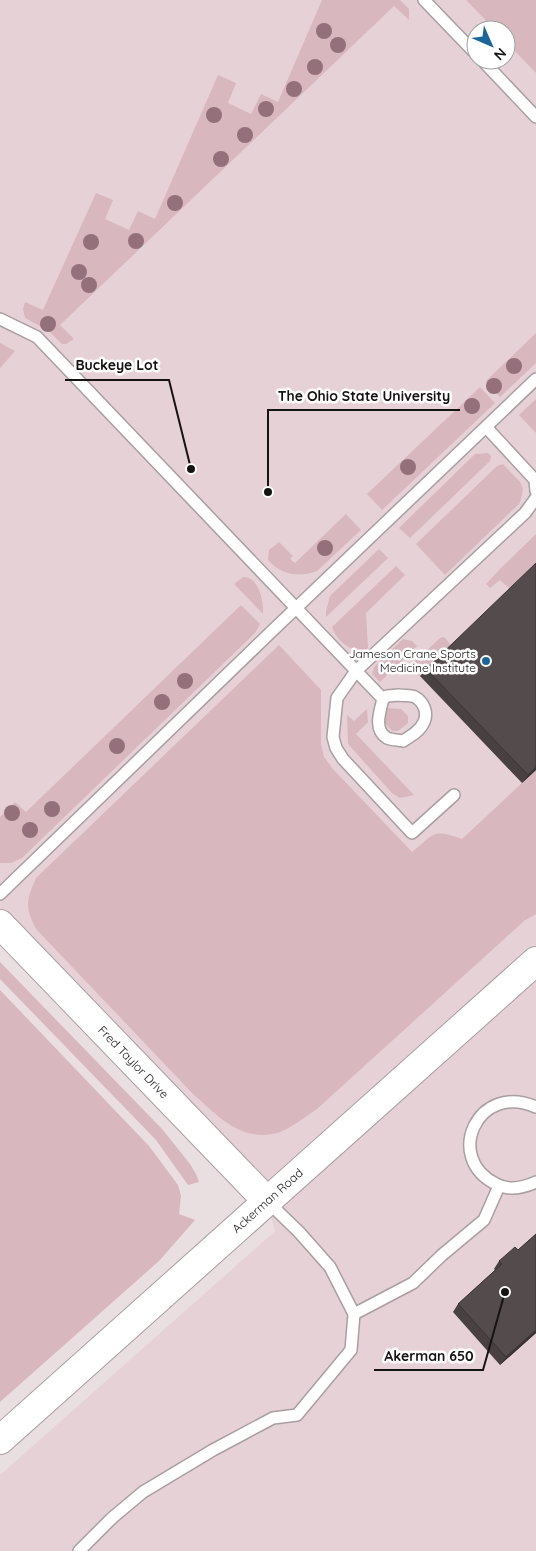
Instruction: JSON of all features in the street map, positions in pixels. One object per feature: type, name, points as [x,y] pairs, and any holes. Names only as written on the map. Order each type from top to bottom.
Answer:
[{"type":"main road","name":"Fred Taylor Drive","points":[[0,924],[267,1201]]},
{"type":"main road","name":"Ackerman Road","points":[[0,1440],[536,961]]},
{"type":"lane","points":[[424,0],[466,44]]},
{"type":"lane","points":[[491,70],[536,118]]},
{"type":"lane","points":[[0,319],[37,337],[383,699]]},
{"type":"lane","points":[[0,894],[296,607],[536,379]]},
{"type":"lane","points":[[486,428],[535,480],[536,491]]},
{"type":"lane","points":[[454,795],[412,833],[343,759],[336,748],[333,737],[337,698],[356,671],[525,513],[536,498]]},
{"type":"lane","points":[[387,696],[414,696],[421,702],[426,711],[424,722],[416,733],[403,741],[387,738],[380,730],[378,717],[383,699],[387,696]]},
{"type":"lane","points":[[536,1107],[521,1101],[506,1101],[492,1106],[480,1116],[472,1129],[470,1144],[471,1157],[478,1170],[487,1180],[513,1189],[536,1182]]},
{"type":"lane","points":[[354,1314],[413,1282],[484,1220],[500,1186]]},
{"type":"lane","points":[[79,1551],[112,1518],[143,1492],[213,1450],[273,1418],[297,1415],[351,1350],[354,1314],[330,1267],[299,1232],[267,1201]]},
{"type":"shaded area","points":[[0,0],[507,0],[536,25],[536,1551],[0,1551],[0,1475],[275,1231],[267,1201],[0,924]]},
{"type":"shaded area","points":[[322,0],[400,0],[409,9],[409,20],[394,6],[60,325],[74,339],[66,344],[62,344],[49,331],[25,318],[23,309],[25,302],[43,310],[96,193],[113,200],[105,219],[129,230],[138,211],[155,219],[218,75],[236,83],[228,103],[251,114],[261,94],[278,102]]},
{"type":"shaded area","points":[[466,0],[536,0],[536,73],[516,52],[516,20],[485,20]]},
{"type":"shaded area","points":[[536,333],[536,363],[500,397],[486,381]]},
{"type":"shaded area","points":[[0,343],[15,351],[0,368]]},
{"type":"shaded area","points":[[480,387],[495,403],[382,510],[367,494]]},
{"type":"shaded area","points":[[536,399],[536,433],[519,415]]},
{"type":"shaded area","points":[[488,453],[491,456],[490,461],[410,538],[399,528],[475,454]]},
{"type":"shaded area","points":[[503,464],[520,482],[523,489],[520,503],[445,575],[416,544],[497,466]]},
{"type":"shaded area","points":[[346,514],[361,530],[317,571],[297,575],[291,574],[279,569],[268,560],[269,550],[279,542],[293,556],[290,559],[295,563]]},
{"type":"shaded area","points":[[536,534],[536,566],[511,590],[500,580],[490,588],[486,584]]},
{"type":"shaded area","points":[[379,549],[388,558],[326,617],[330,596]]},
{"type":"shaded area","points":[[396,566],[405,575],[366,613],[368,648],[364,653],[349,647],[340,641],[332,627]]},
{"type":"shaded area","points":[[243,577],[248,578],[257,585],[263,603],[263,614],[234,584]]},
{"type":"shaded area","points":[[241,605],[260,624],[255,633],[22,858],[11,863],[0,863],[0,817],[15,802],[26,812]]},
{"type":"shaded area","points":[[444,637],[452,646],[420,676],[410,666],[440,638]]},
{"type":"shaded area","points":[[403,639],[412,641],[417,646],[380,682],[372,674],[374,667]]},
{"type":"shaded area","points":[[279,645],[321,690],[321,744],[324,757],[333,769],[412,852],[434,835],[444,834],[462,839],[536,770],[536,914],[524,921],[317,1109],[286,1129],[264,1135],[252,1134],[231,1126],[194,1095],[36,929],[28,904],[36,878]]},
{"type":"shaded area","points":[[386,708],[401,709],[408,716],[408,723],[398,731],[392,731],[385,723]]},
{"type":"shaded area","points":[[367,709],[368,722],[356,734],[414,795],[400,798],[392,793],[348,744],[347,715],[354,721]]},
{"type":"shaded area","points":[[0,962],[163,1130],[190,1164],[199,1182],[188,1185],[156,1140],[0,979]]},
{"type":"shaded area","points":[[0,990],[149,1146],[178,1185],[181,1196],[179,1214],[195,1220],[159,1261],[0,1402]]},
{"type":"building","name":"Jameson Crane Sports Medicine Institute","points":[[536,563],[536,767],[528,775],[426,669]]},
{"type":"building","points":[[536,1234],[536,1330],[506,1357],[458,1304],[502,1264],[499,1261],[515,1247],[518,1250]]},
{"type":"place","name":"Buckeye Lot","points":[[191,469]]},
{"type":"place","name":"The Ohio State University","points":[[268,492]]},
{"type":"place","name":"Jameson Crane Sports Medicine Institute","points":[[486,661]]},
{"type":"place","name":"Akerman 650","points":[[505,1292]]}]
